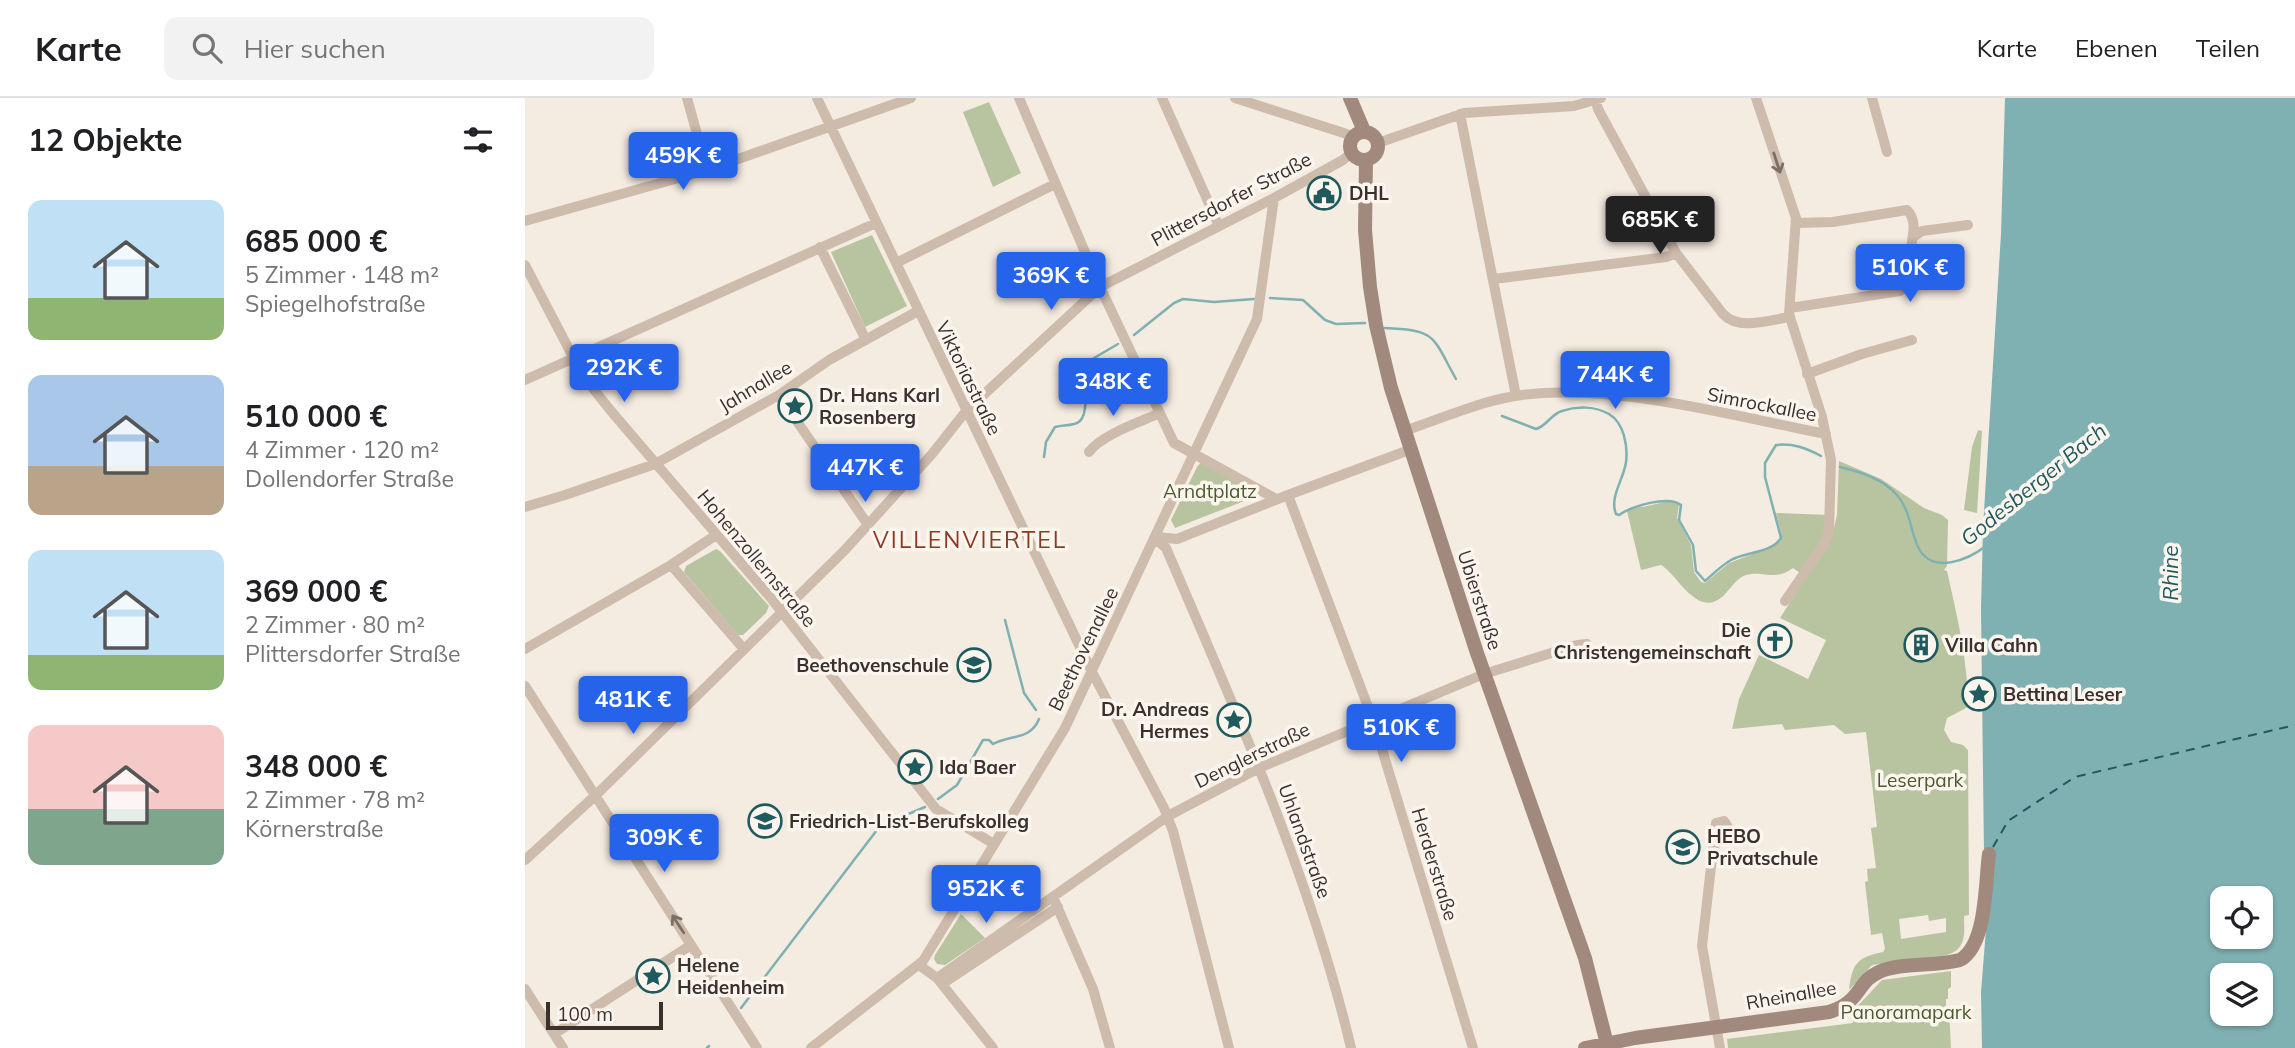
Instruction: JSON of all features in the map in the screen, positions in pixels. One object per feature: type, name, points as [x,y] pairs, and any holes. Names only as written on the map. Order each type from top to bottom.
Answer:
[{"type":"main road","points":[[1350,98],[1359,134]]},
{"type":"main road","points":[[1359,134],[1373,135],[1378,143],[1374,156],[1366,160],[1357,159],[1349,144],[1359,134]]},
{"type":"main road","name":"Ubierstraße","points":[[1366,160],[1365,230],[1370,287],[1381,352],[1409,450],[1484,674],[1585,958],[1608,1045]]},
{"type":"main road","name":"Rheinallee","points":[[1585,1048],[1635,1038],[1841,1008],[1851,1002],[1865,983],[1881,971],[1956,961],[1968,954],[1974,946],[1982,917],[1989,854]]},
{"type":"main road","points":[[1602,1021],[1635,1038]]},
{"type":"street","points":[[687,98],[707,170]]},
{"type":"street","name":"Viktoriastraße","points":[[817,98],[1092,671],[1168,816],[1229,1048]]},
{"type":"street","points":[[525,221],[707,170],[911,98]]},
{"type":"street","points":[[1019,98],[1100,287],[1174,443],[1276,499]]},
{"type":"street","points":[[1162,98],[1219,226]]},
{"type":"street","points":[[1235,98],[1359,134]]},
{"type":"street","points":[[1756,98],[1797,223],[1790,313],[1826,434],[1832,474],[1829,532],[1785,601]]},
{"type":"street","points":[[1872,98],[1887,152]]},
{"type":"street","points":[[1378,143],[1460,114],[1568,107],[1597,99],[1598,109],[1676,253],[1723,314],[1731,321],[1745,323],[1903,290],[1912,276],[1911,244],[1915,236],[1922,231],[1968,225]]},
{"type":"street","points":[[1460,114],[1516,396]]},
{"type":"street","name":"Plittersdorfer Straße","points":[[525,860],[596,795],[868,525],[932,454],[966,411],[1100,287],[1274,198],[1343,160],[1351,152]]},
{"type":"street","points":[[896,263],[1055,184]]},
{"type":"street","name":"Beethovenallee","points":[[811,1048],[919,965],[1065,728],[1259,313],[1274,198]]},
{"type":"street","points":[[1797,223],[1823,223],[1907,210],[1912,216],[1915,236]]},
{"type":"street","points":[[525,380],[877,223]]},
{"type":"street","points":[[820,247],[866,340]]},
{"type":"street","points":[[1494,279],[1666,257],[1676,253]]},
{"type":"street","name":"Hohenzollernstraße","points":[[525,265],[589,385],[782,612],[936,809],[994,844]]},
{"type":"street","name":"Jahnallee","points":[[525,507],[655,464],[779,395],[829,360],[918,311]]},
{"type":"street","points":[[1807,373],[1912,340]]},
{"type":"street","name":"Simrockallee","points":[[1404,431],[1516,396],[1552,393],[1621,397],[1826,434]]},
{"type":"street","points":[[779,395],[868,525]]},
{"type":"street","points":[[1089,452],[1124,429],[1160,414]]},
{"type":"street","points":[[1169,544],[1276,499],[1409,450]]},
{"type":"street","name":"Herderstraße","points":[[1288,495],[1373,720],[1473,1048]]},
{"type":"street","points":[[525,649],[716,536]]},
{"type":"street","name":"Uhlandstraße","points":[[1156,538],[1169,544],[1259,768],[1327,954],[1352,1048]]},
{"type":"street","points":[[671,565],[743,648]]},
{"type":"street","name":"Denglerstraße","points":[[1001,940],[1053,897],[1168,816],[1259,768],[1484,674],[1587,644]]},
{"type":"street","points":[[525,686],[757,1048]]},
{"type":"street","points":[[1714,846],[1702,946],[1720,1048]]},
{"type":"street","points":[[1053,897],[1093,989],[1110,1048]]},
{"type":"street","name":"Denglerstraße","points":[[939,981],[1058,907]]},
{"type":"street","points":[[554,1034],[691,945]]},
{"type":"street","points":[[919,965],[939,981],[992,1048]]},
{"type":"street","points":[[525,989],[563,1048]]},
{"type":"green space","points":[[989,102],[1021,173],[993,187],[963,112]]},
{"type":"green space","points":[[872,235],[907,306],[865,327],[831,252]]},
{"type":"green space","points":[[1978,430],[1982,431],[1977,513],[1964,510],[1972,447]]},
{"type":"green space","name":"Leserpark","points":[[1839,461],[1881,479],[1924,508],[1948,520],[1947,566],[1944,570],[1947,571],[1961,638],[1968,707],[1947,718],[1944,730],[1951,742],[1963,745],[1968,750],[1969,915],[1964,916],[1963,941],[1953,953],[1943,956],[1872,965],[1849,990],[1857,963],[1885,949],[1882,933],[1871,935],[1865,882],[1868,881],[1867,869],[1876,868],[1871,828],[1877,827],[1866,732],[1845,734],[1834,725],[1785,730],[1782,724],[1732,729],[1739,699],[1759,655],[1808,679],[1826,640],[1780,618],[1832,537],[1837,515]],"holes":[[[1928,915],[1929,921],[1946,918],[1946,932],[1901,939],[1899,919]]]},
{"type":"green space","name":"Arndtplatz","points":[[1201,462],[1257,496],[1175,528],[1171,520]]},
{"type":"green space","points":[[1669,501],[1679,505],[1677,518],[1691,545],[1694,572],[1701,582],[1705,583],[1729,563],[1781,541],[1776,513],[1830,515],[1827,534],[1800,573],[1793,568],[1775,575],[1746,575],[1736,581],[1722,597],[1713,602],[1704,602],[1688,593],[1661,565],[1641,570],[1627,511],[1637,506]]},
{"type":"green space","points":[[716,549],[769,606],[766,613],[743,635],[738,635],[684,572],[686,566]]},
{"type":"green space","points":[[961,914],[985,938],[945,965],[937,964],[935,955]]},
{"type":"green space","name":"Panoramapark","points":[[1951,971],[1946,1011],[1949,1011],[1951,1048],[1728,1048],[1727,1039],[1853,1023],[1852,1012],[1882,980]]},
{"type":"water","name":"Rhine","points":[[2005,98],[2295,98],[2295,1048],[1982,1048],[1981,992],[1992,855],[1984,854],[1981,609],[1983,528],[2001,234]]},
{"type":"waterway","name":"Godesberger Bach","points":[[1270,298],[1303,300],[1325,320],[1336,324],[1365,323]]},
{"type":"waterway","name":"Godesberger Bach","points":[[1134,335],[1174,303],[1183,299],[1214,302],[1254,299]]},
{"type":"waterway","name":"Godesberger Bach","points":[[1385,328],[1415,331],[1431,338],[1456,379]]},
{"type":"waterway","name":"Godesberger Bach","points":[[1044,457],[1046,442],[1055,427],[1071,425],[1083,416],[1086,392],[1081,379],[1082,365],[1118,344]]},
{"type":"waterway","name":"Godesberger Bach","points":[[1502,416],[1536,429],[1558,413],[1574,408],[1598,409],[1614,418],[1624,435],[1626,456],[1625,468],[1614,501],[1616,514],[1659,501],[1681,505],[1679,520],[1693,545],[1696,571],[1705,581],[1731,560],[1771,547],[1781,538],[1765,477],[1765,463],[1776,445],[1799,447],[1821,456]]},
{"type":"waterway","name":"Godesberger Bach","points":[[1840,467],[1871,477],[1897,495],[1905,508],[1919,549],[1925,557],[1942,563],[1952,562],[1970,556],[1986,546]]},
{"type":"waterway","name":"Godesberger Bach","points":[[1005,620],[1024,693],[1036,710]]},
{"type":"waterway","name":"Godesberger Bach","points":[[938,799],[957,785],[983,740],[989,740],[993,744],[1025,734],[1039,719]]},
{"type":"waterway","name":"Godesberger Bach","points":[[741,1008],[880,826],[925,807]]},
{"type":"ferry route","points":[[1993,847],[2008,821],[2075,777],[2295,725]]},
{"type":"place","name":"DHL","points":[[1324,193]]},
{"type":"place","name":"Dr. Hans Karl Rosenberg","points":[[795,406]]},
{"type":"place","name":"Die Christengemeinschaft","points":[[1775,641]]},
{"type":"place","name":"Villa Cahn","points":[[1921,645]]},
{"type":"place","name":"Beethovenschule","points":[[974,665]]},
{"type":"place","name":"Bettina Leser","points":[[1979,694]]},
{"type":"place","name":"Dr. Andreas Hermes","points":[[1234,720]]},
{"type":"place","name":"Ida Baer","points":[[915,767]]},
{"type":"place","name":"Friedrich-List-Berufskolleg","points":[[765,821]]},
{"type":"place","name":"HEBO Privatschule","points":[[1683,847]]},
{"type":"place","name":"Helene Heidenheim","points":[[653,976]]},
{"type":"district","name":"VILLENVIERTEL","points":[[970,539]]}]
